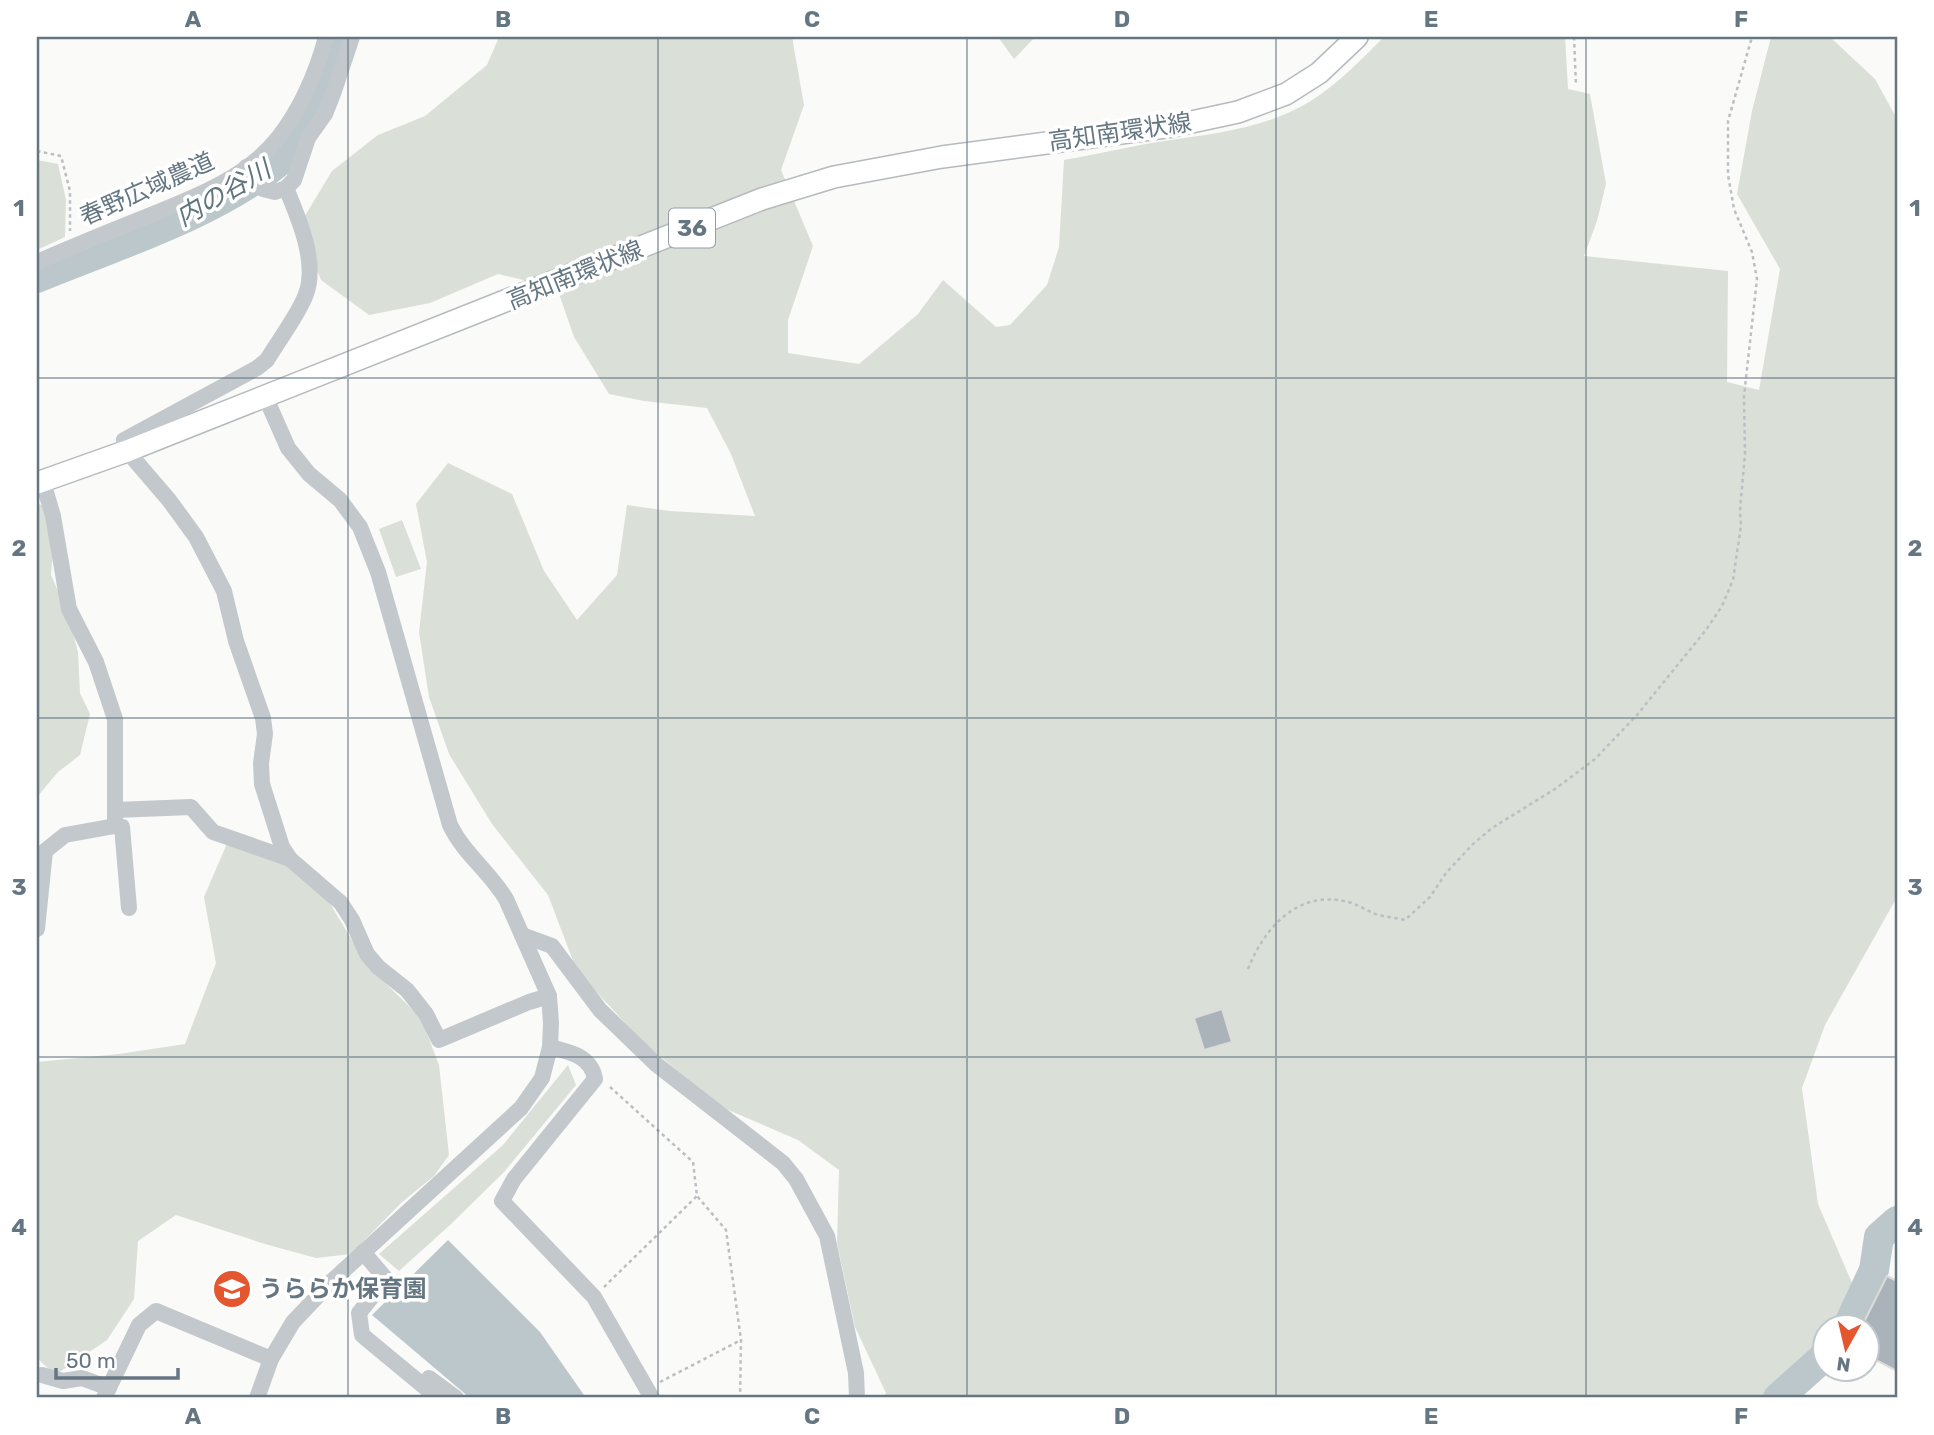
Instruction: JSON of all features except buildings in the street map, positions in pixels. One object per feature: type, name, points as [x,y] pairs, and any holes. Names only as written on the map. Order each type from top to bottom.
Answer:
[{"type":"main road","name":"高知南環状線","points":[[40,482],[127,451],[762,199],[834,177],[942,157],[1173,126],[1238,112],[1286,94],[1319,73],[1357,37]]},
{"type":"street","name":"春野広域農道","points":[[37,262],[213,188],[248,170],[276,140],[302,104],[319,63],[326,37]]},
{"type":"street","points":[[248,170],[263,189],[275,192],[286,188],[294,180],[308,138],[325,114],[352,37]]},
{"type":"street","points":[[286,188],[306,238],[309,274],[307,293],[267,360],[124,440],[127,451],[196,537],[224,591],[236,641],[263,718],[265,734],[261,763],[262,784],[282,847],[290,859],[341,904],[352,920],[367,954],[377,967],[407,990],[426,1014],[439,1040],[549,996]]},
{"type":"street","points":[[257,1398],[271,1359],[293,1322],[331,1282],[521,1108],[542,1078],[550,1047],[549,996],[522,935],[498,886],[458,843],[450,825],[378,572],[360,527],[340,500],[309,474],[288,448],[265,396]]},
{"type":"street","points":[[40,482],[53,516],[69,609],[96,662],[115,719],[115,818],[122,827],[129,908]]},
{"type":"street","points":[[37,929],[44,851],[65,835],[115,818],[191,807],[213,832],[290,859]]},
{"type":"street","points":[[522,935],[552,946],[600,1010],[657,1065],[783,1163],[796,1179],[827,1236],[856,1373],[857,1398]]},
{"type":"street","points":[[550,1047],[576,1052],[593,1069],[595,1079],[513,1179],[502,1201],[594,1297],[649,1394]]},
{"type":"street","points":[[363,1252],[386,1279],[359,1313],[362,1335],[438,1398]]},
{"type":"street","points":[[42,1375],[63,1381],[82,1378],[106,1393],[139,1325],[156,1311],[271,1359]]},
{"type":"street","points":[[376,1346],[382,1343],[456,1398]]},
{"type":"path","points":[[1574,37],[1576,85]]},
{"type":"path","points":[[1248,969],[1257,947],[1292,909],[1318,898],[1344,901],[1368,908],[1376,914],[1405,920],[1417,911],[1446,873],[1473,844],[1492,828],[1555,789],[1595,759],[1637,715],[1706,630],[1722,606],[1733,580],[1741,526],[1745,454],[1744,396],[1757,279],[1752,252],[1734,209],[1730,187],[1728,121],[1752,37]]},
{"type":"path","points":[[37,152],[61,156],[70,191],[70,248]]},
{"type":"path","points":[[594,1072],[693,1162],[697,1196],[726,1230],[741,1340],[740,1398]]},
{"type":"path","points":[[594,1297],[697,1196]]},
{"type":"path","points":[[1892,1210],[1897,1205]]},
{"type":"path","points":[[649,1394],[741,1340]]},
{"type":"shaded area","points":[[499,37],[792,37],[804,105],[781,170],[813,246],[788,320],[788,353],[859,364],[918,314],[943,280],[996,327],[1010,325],[1047,285],[1059,247],[1064,160],[1232,130],[1282,115],[1310,102],[1333,85],[1384,37],[1565,37],[1568,89],[1590,94],[1606,184],[1597,221],[1584,256],[1728,271],[1727,382],[1759,390],[1780,269],[1737,194],[1752,111],[1771,37],[1830,37],[1875,79],[1897,119],[1897,897],[1825,1025],[1802,1088],[1818,1204],[1861,1304],[1854,1312],[1812,1312],[1812,1364],[1785,1398],[883,1398],[886,1393],[855,1327],[837,1243],[839,1170],[798,1140],[719,1106],[641,1040],[577,971],[548,895],[492,824],[449,754],[429,697],[419,632],[427,562],[416,504],[448,463],[512,494],[544,571],[577,620],[617,575],[627,505],[669,511],[755,516],[731,454],[707,408],[609,394],[574,337],[557,288],[498,274],[430,303],[369,315],[321,280],[308,247],[303,219],[332,171],[378,135],[425,116],[487,65]]},
{"type":"shaded area","points":[[998,37],[1035,37],[1014,59]]},
{"type":"shaded area","points":[[37,160],[58,164],[66,200],[65,237],[37,250]]},
{"type":"shaded area","points":[[37,504],[42,505],[54,535],[51,575],[67,611],[78,652],[80,693],[90,714],[80,755],[58,772],[37,797]]},
{"type":"shaded area","points":[[402,520],[421,569],[396,577],[379,529]]},
{"type":"shaded area","points":[[229,839],[272,853],[323,892],[367,965],[421,1018],[439,1065],[449,1155],[434,1176],[401,1203],[351,1254],[316,1258],[176,1215],[138,1241],[134,1299],[107,1340],[55,1375],[37,1358],[37,1062],[185,1044],[216,963],[204,897]]},
{"type":"shaded area","points":[[568,1065],[576,1085],[504,1172],[399,1271],[379,1254],[503,1145]]},
{"type":"shaded area","points":[[448,1240],[540,1332],[586,1398],[470,1398],[372,1315]]},
{"type":"waterway","name":"内の谷川","points":[[37,278],[196,213],[227,197],[281,160],[304,126],[329,77],[340,37]]},
{"type":"waterway","points":[[1854,1312],[1874,1270],[1879,1237],[1897,1221]]},
{"type":"waterway","points":[[1778,1398],[1812,1368]]},
{"type":"place","name":"うららか保育園","points":[[232,1289]]}]
